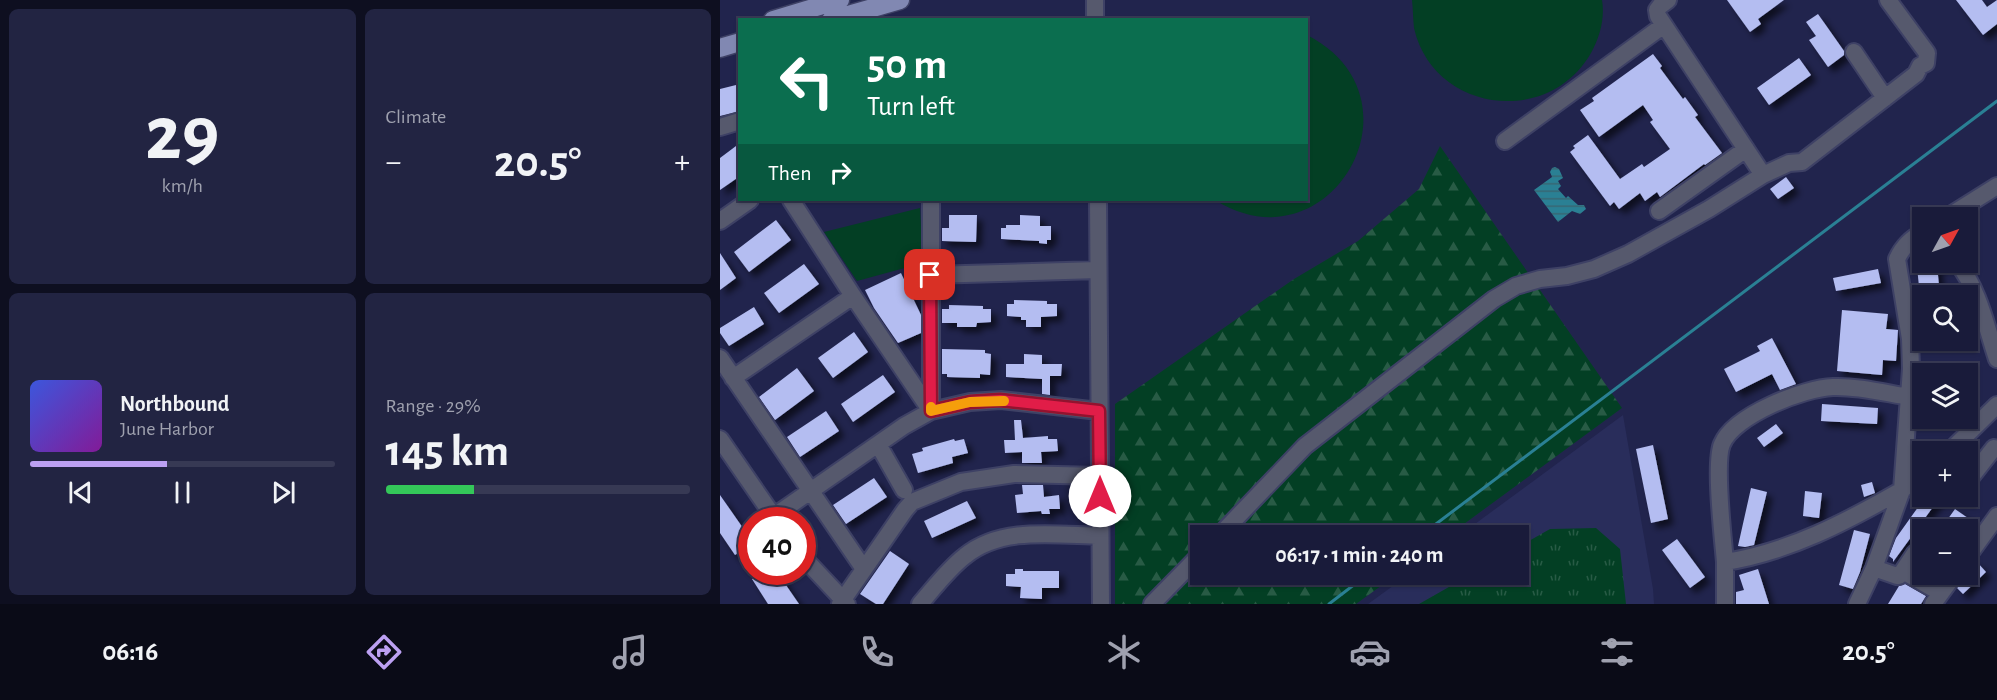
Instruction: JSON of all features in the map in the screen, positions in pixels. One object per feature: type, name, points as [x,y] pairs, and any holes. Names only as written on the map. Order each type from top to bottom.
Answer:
[{"type":"main road","points":[[780,18],[840,0]]},
{"type":"main road","points":[[838,18],[900,0]]},
{"type":"main road","points":[[720,35],[738,30]]},
{"type":"main road","points":[[720,48],[738,43]]},
{"type":"street","points":[[1095,0],[1095,18]]},
{"type":"street","points":[[1668,0],[1657,10],[1659,29],[1741,152],[1763,175]]},
{"type":"street","points":[[1230,525],[1305,446],[1494,299],[1516,286],[1594,269],[1628,254],[1709,209],[1763,175],[1789,163],[1802,162],[1882,94],[1916,74],[1920,66],[1926,63],[1927,52],[1888,0]]},
{"type":"street","points":[[1505,141],[1659,29]]},
{"type":"street","points":[[1854,52],[1882,94]]},
{"type":"street","points":[[720,127],[738,122]]},
{"type":"street","points":[[1659,212],[1741,152]]},
{"type":"street","points":[[1964,207],[1997,186]]},
{"type":"street","points":[[720,221],[749,201]]},
{"type":"street","points":[[792,201],[931,411]]},
{"type":"street","points":[[930,201],[931,411]]},
{"type":"street","points":[[1098,201],[1101,604]]},
{"type":"street","points":[[1857,604],[1874,568],[1902,490],[1911,369],[1910,339],[1898,259],[1902,249],[1912,239]]},
{"type":"street","points":[[930,275],[1098,270]]},
{"type":"street","points":[[1966,273],[1976,292],[1997,359]]},
{"type":"street","points":[[733,378],[853,296]]},
{"type":"street","points":[[720,358],[864,569]]},
{"type":"street","points":[[1725,604],[1719,462],[1722,444],[1732,429],[1748,417],[1794,396],[1814,390],[1832,387],[1855,388],[1910,397]]},
{"type":"street","points":[[791,507],[904,426],[931,411],[970,402],[1000,400],[1099,411]]},
{"type":"street","points":[[1978,424],[1997,405]]},
{"type":"street","points":[[1978,428],[1995,449],[1978,469]]},
{"type":"street","points":[[1960,441],[1973,429]]},
{"type":"street","points":[[720,439],[767,507]]},
{"type":"street","points":[[879,446],[904,490]]},
{"type":"street","points":[[816,572],[844,603],[864,569],[912,502],[960,482],[1014,474],[1100,476]]},
{"type":"street","points":[[1725,562],[1753,558],[1785,548],[1831,528],[1912,482]]},
{"type":"street","points":[[1978,542],[1997,516]]},
{"type":"street","points":[[920,604],[965,555],[1002,537],[1100,536]]},
{"type":"street","points":[[1874,568],[1899,576],[1912,558]]},
{"type":"street","points":[[1152,604],[1190,565]]},
{"type":"street","points":[[1903,571],[1937,598],[1947,585]]},
{"type":"shaded area","points":[[1555,167],[1559,169],[1563,178],[1558,181],[1561,186],[1558,189],[1566,198],[1568,196],[1578,205],[1584,205],[1586,209],[1580,214],[1572,211],[1558,222],[1534,190],[1552,177],[1550,172]]},
{"type":"shaded area","points":[[1623,415],[1654,604],[1368,604],[1394,585],[1529,585],[1529,525],[1474,525]]},
{"type":"green space","points":[[1412,0],[1602,0],[1603,7],[1597,40],[1591,53],[1572,77],[1548,93],[1521,100],[1494,100],[1467,93],[1444,78],[1425,56],[1414,28]]},
{"type":"green space","points":[[1308,36],[1343,63],[1361,97],[1362,134],[1350,168],[1327,196],[1295,213],[1257,216],[1218,201],[1308,201]]},
{"type":"green space","points":[[1440,146],[1622,408],[1463,525],[1190,525],[1190,585],[1382,585],[1356,604],[1115,604],[1115,404],[1294,279],[1358,241],[1419,189]]},
{"type":"green space","points":[[920,208],[923,263],[857,281],[824,232]]},
{"type":"green space","points":[[1596,528],[1620,549],[1626,604],[1419,604],[1452,585],[1529,585],[1529,541],[1550,529]]},
{"type":"building","points":[[1727,0],[1784,0],[1758,19],[1761,24],[1750,32]]},
{"type":"building","points":[[1956,0],[1982,0],[1987,7],[1997,0],[1997,24],[1983,35]]},
{"type":"building","points":[[1818,14],[1844,51],[1844,55],[1828,67],[1809,40],[1816,36],[1806,22]]},
{"type":"building","points":[[1653,54],[1662,66],[1660,68],[1683,99],[1685,97],[1698,115],[1695,117],[1722,153],[1660,197],[1657,192],[1645,201],[1640,193],[1619,209],[1614,202],[1610,206],[1570,152],[1575,148],[1573,146],[1588,135],[1620,179],[1642,164],[1644,167],[1670,149],[1650,122],[1653,120],[1643,105],[1599,137],[1580,110],[1594,101],[1592,98]]},
{"type":"building","points":[[1799,58],[1811,75],[1769,105],[1757,88]]},
{"type":"building","points":[[738,84],[738,112],[720,116],[720,89]]},
{"type":"building","points":[[738,144],[738,177],[720,190],[720,158]]},
{"type":"building","points":[[1786,177],[1794,188],[1778,199],[1770,189]]},
{"type":"building","points":[[949,215],[977,215],[976,242],[942,241],[942,228],[949,228]]},
{"type":"building","points":[[1020,215],[1040,216],[1040,226],[1051,226],[1051,240],[1047,240],[1047,244],[1039,243],[1039,241],[1001,239],[1001,228],[1006,228],[1006,225],[1020,225]]},
{"type":"building","points":[[776,220],[791,240],[749,272],[734,252]]},
{"type":"building","points":[[720,253],[736,278],[720,290]]},
{"type":"building","points":[[804,264],[819,284],[779,313],[764,293]]},
{"type":"building","points":[[1878,269],[1881,283],[1836,291],[1833,278]]},
{"type":"building","points":[[901,273],[921,315],[921,333],[898,343],[874,308],[865,290]]},
{"type":"building","points":[[1918,273],[1938,273],[1939,285],[1919,285]]},
{"type":"building","points":[[1014,300],[1047,301],[1047,304],[1057,304],[1057,316],[1041,317],[1041,327],[1026,327],[1026,320],[1021,320],[1021,317],[1007,316],[1007,304],[1014,304]]},
{"type":"building","points":[[949,305],[983,306],[983,309],[991,309],[991,322],[977,323],[976,327],[957,327],[957,323],[942,323],[942,309],[949,309]]},
{"type":"building","points":[[754,307],[764,324],[729,346],[720,333],[720,328]]},
{"type":"building","points":[[1842,310],[1888,314],[1886,329],[1898,330],[1896,361],[1883,360],[1882,375],[1837,371]]},
{"type":"building","points":[[854,332],[868,352],[833,378],[818,358]]},
{"type":"building","points":[[1772,338],[1796,384],[1780,390],[1772,374],[1736,392],[1724,369],[1760,351],[1757,346]]},
{"type":"building","points":[[942,349],[985,350],[985,353],[991,354],[990,375],[980,374],[980,378],[947,377],[947,374],[942,374]]},
{"type":"building","points":[[1024,354],[1042,355],[1042,364],[1062,364],[1061,376],[1050,376],[1050,395],[1042,394],[1042,379],[1006,377],[1006,364],[1024,364]]},
{"type":"building","points":[[797,368],[814,391],[775,420],[759,397]]},
{"type":"building","points":[[883,375],[895,392],[853,422],[841,404]]},
{"type":"building","points":[[1822,404],[1878,408],[1877,424],[1821,421]]},
{"type":"building","points":[[826,411],[839,431],[800,457],[787,437]]},
{"type":"building","points":[[1014,420],[1021,420],[1023,438],[1048,436],[1048,439],[1057,439],[1058,451],[1041,452],[1042,463],[1022,463],[1022,452],[1005,453],[1004,440],[1015,440]]},
{"type":"building","points":[[1776,424],[1783,433],[1764,447],[1757,438]]},
{"type":"building","points":[[954,439],[955,441],[964,439],[968,453],[952,457],[953,463],[918,473],[912,454],[923,451],[922,448]]},
{"type":"building","points":[[1653,445],[1668,519],[1651,523],[1636,449]]},
{"type":"building","points":[[874,478],[887,497],[846,524],[833,505]]},
{"type":"building","points":[[1872,482],[1875,493],[1864,497],[1861,485]]},
{"type":"building","points":[[1022,485],[1043,485],[1044,497],[1059,495],[1060,509],[1049,509],[1050,514],[1042,514],[1041,511],[1017,513],[1015,495],[1023,494]]},
{"type":"building","points":[[1751,488],[1767,492],[1754,545],[1738,546]]},
{"type":"building","points":[[1805,491],[1822,493],[1819,518],[1803,516]]},
{"type":"building","points":[[720,495],[738,521],[738,553],[735,555],[720,533]]},
{"type":"building","points":[[967,501],[976,518],[932,538],[924,521]]},
{"type":"building","points":[[1918,507],[1933,507],[1924,519],[1912,519],[1912,536],[1893,562],[1889,556],[1896,538]]},
{"type":"building","points":[[1955,509],[1969,519],[1948,519]]},
{"type":"building","points":[[1854,530],[1870,534],[1853,589],[1839,585]]},
{"type":"building","points":[[1677,539],[1705,577],[1690,588],[1662,550]]},
{"type":"building","points":[[890,551],[909,564],[883,604],[876,604],[860,594]]},
{"type":"building","points":[[1978,563],[1986,572],[1978,580]]},
{"type":"building","points":[[1015,569],[1059,571],[1059,588],[1042,588],[1042,599],[1020,598],[1021,587],[1006,586],[1006,574],[1015,574]]},
{"type":"building","points":[[1758,569],[1769,604],[1736,604],[1736,592],[1744,590],[1739,575]]},
{"type":"building","points":[[1905,584],[1926,596],[1921,604],[1888,604],[1899,586]]},
{"type":"building","points":[[756,585],[786,585],[799,604],[768,604]]},
{"type":"building","points":[[1959,585],[1972,585],[1963,594],[1957,588]]},
{"type":"waterway","points":[[1435,525],[1997,101]]},
{"type":"waterway","points":[[1329,604],[1354,585]]},
{"type":"slow traffic","points":[[931,407],[931,411],[970,402],[1004,401]]},
{"type":"route","points":[[930,275],[931,411],[970,402],[1000,400],[1099,411],[1100,496]]}]
